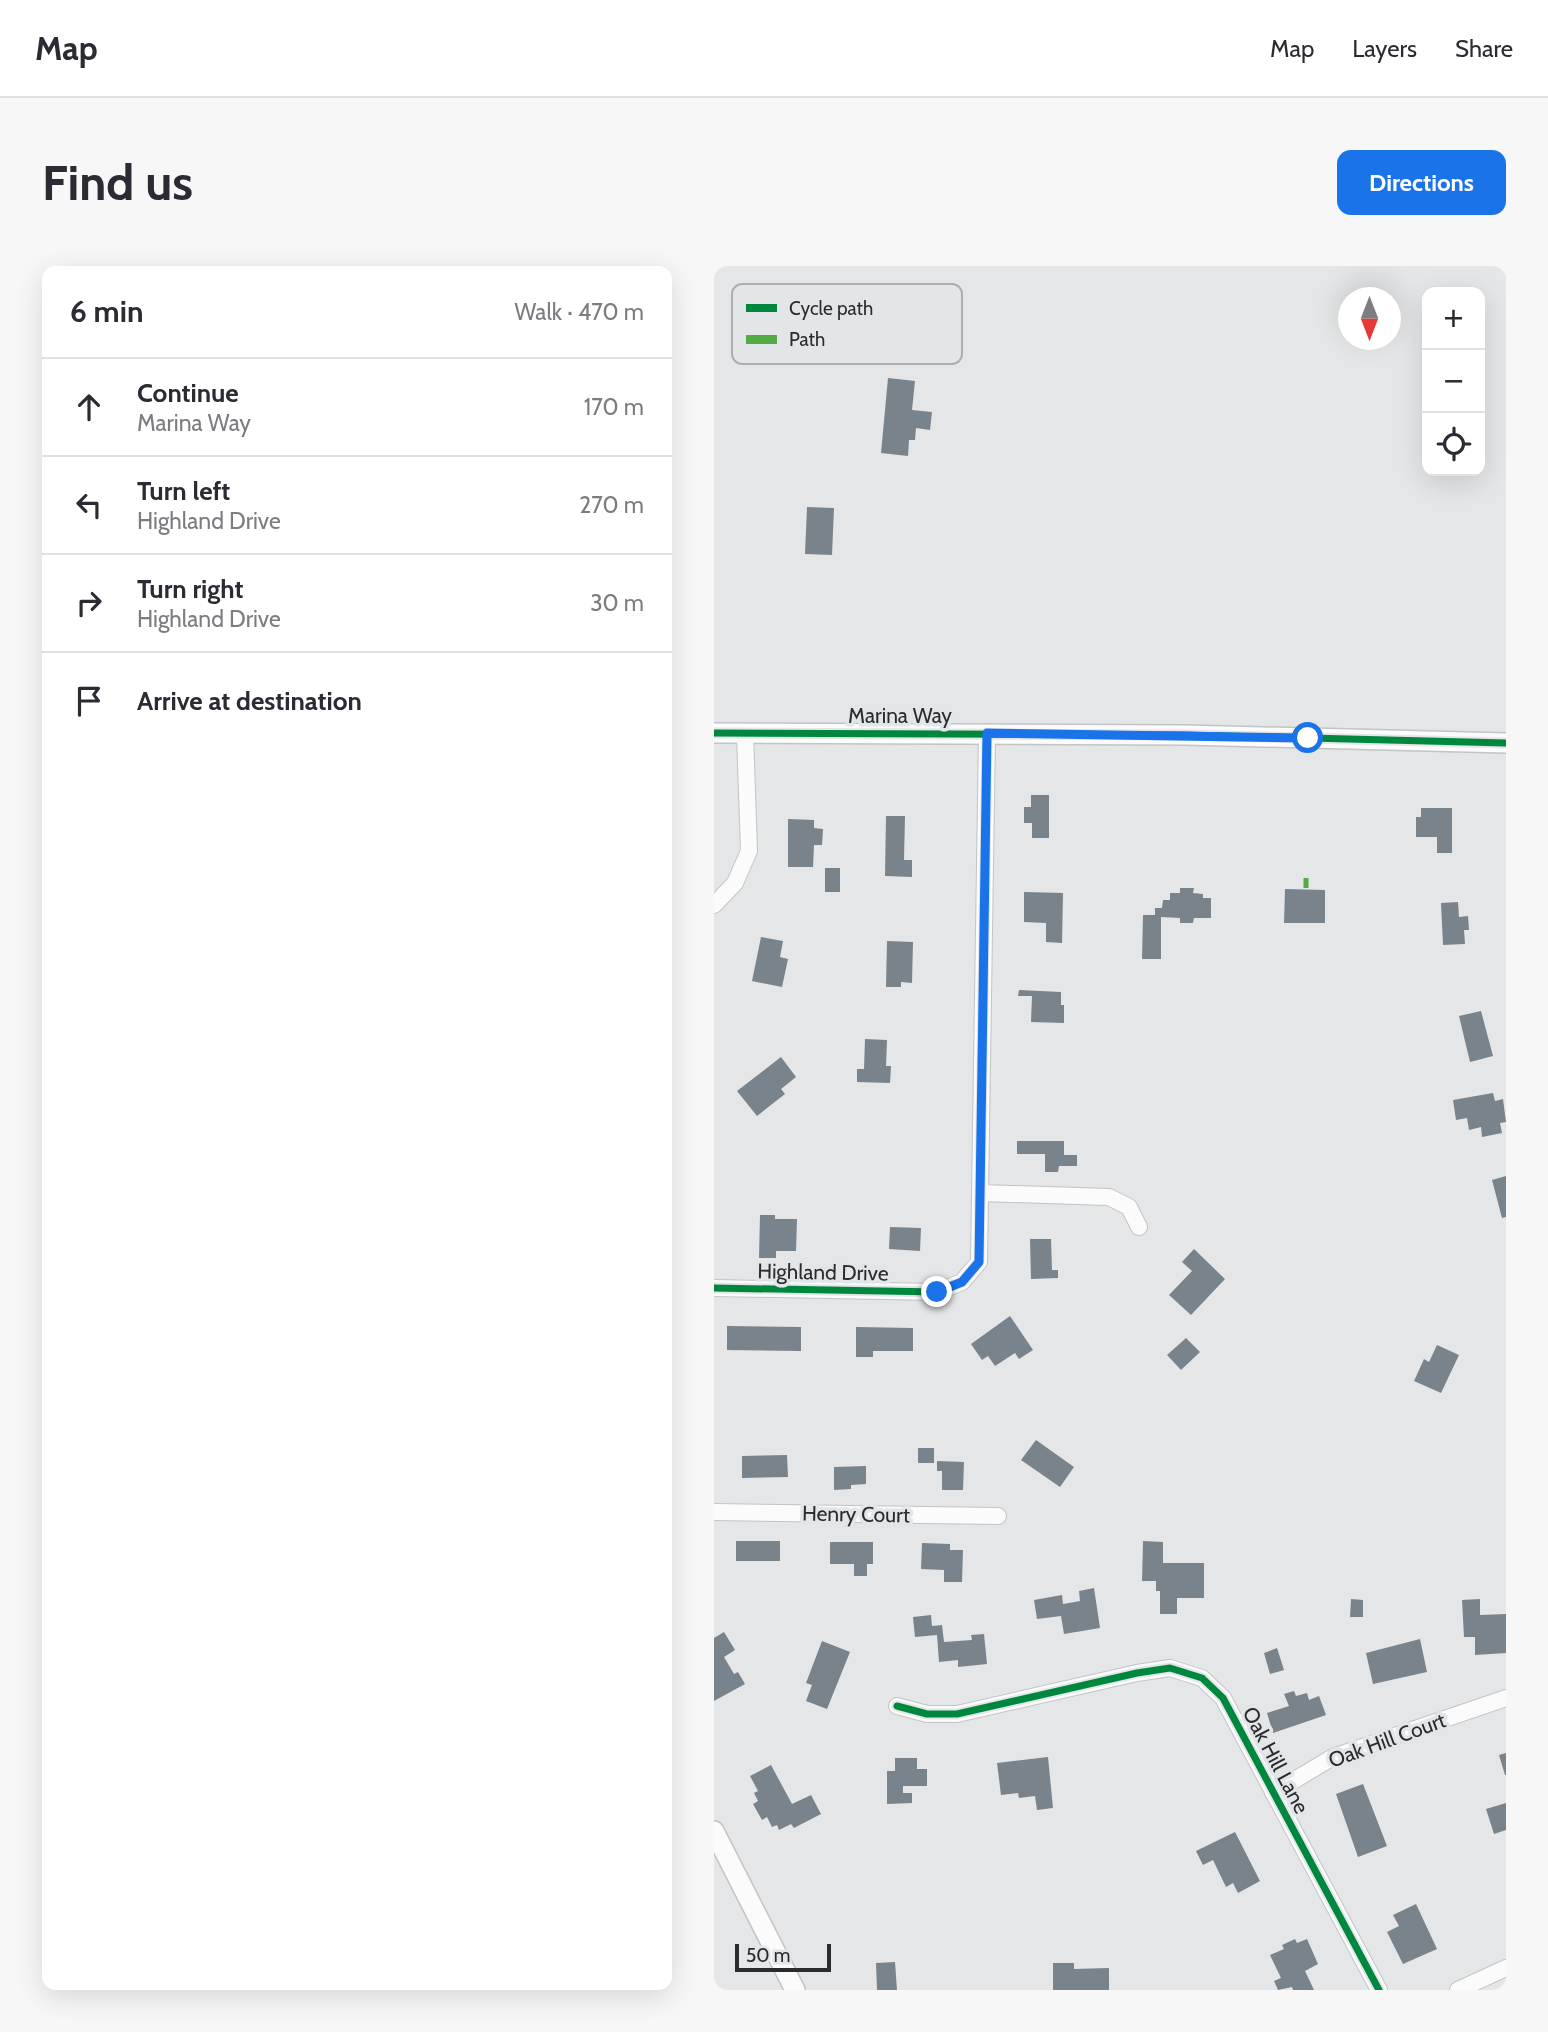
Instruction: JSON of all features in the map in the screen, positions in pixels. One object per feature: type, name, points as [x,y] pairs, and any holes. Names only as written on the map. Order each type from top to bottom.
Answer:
[{"type":"street","name":"Marina Way","points":[[714,733],[987,733],[1506,743]]},
{"type":"street","points":[[714,905],[735,883],[749,852],[745,733]]},
{"type":"street","name":"Highland Drive","points":[[714,1288],[937,1292],[962,1282],[979,1262],[987,733]]},
{"type":"street","points":[[981,1193],[1109,1197],[1129,1207],[1139,1227]]},
{"type":"street","name":"Henry Court","points":[[714,1512],[998,1516]]},
{"type":"street","name":"Oak Hill Lane","points":[[897,1706],[927,1714],[957,1714],[1170,1668],[1202,1678],[1223,1698],[1379,1990]]},
{"type":"street","name":"Oak Hill Court","points":[[1273,1793],[1333,1758],[1506,1698]]},
{"type":"street","points":[[714,1831],[795,1990]]},
{"type":"street","points":[[1458,1990],[1506,1968]]},
{"type":"building","points":[[888,378],[915,381],[912,410],[932,412],[930,430],[916,428],[915,440],[909,440],[908,456],[881,453]]},
{"type":"building","points":[[807,507],[834,508],[832,555],[805,554]]},
{"type":"building","points":[[1031,795],[1049,795],[1049,838],[1032,838],[1032,823],[1024,823],[1024,807],[1031,807]]},
{"type":"building","points":[[1421,808],[1452,808],[1452,853],[1437,853],[1437,837],[1416,837],[1416,817],[1421,817]]},
{"type":"building","points":[[886,816],[905,816],[904,860],[912,860],[912,877],[885,876]]},
{"type":"building","points":[[788,819],[814,820],[814,828],[823,829],[822,845],[814,845],[813,867],[788,867]]},
{"type":"building","points":[[825,868],[840,868],[840,892],[825,892]]},
{"type":"building","points":[[1180,888],[1194,888],[1193,893],[1203,894],[1203,898],[1211,898],[1211,918],[1194,918],[1193,923],[1180,923],[1180,918],[1161,917],[1161,959],[1142,959],[1143,915],[1155,915],[1155,908],[1162,908],[1163,900],[1170,900],[1170,893],[1180,893]]},
{"type":"building","points":[[1285,889],[1325,890],[1325,923],[1284,923]]},
{"type":"building","points":[[1024,892],[1063,893],[1062,943],[1046,942],[1046,923],[1024,922]]},
{"type":"building","points":[[1458,902],[1459,917],[1468,916],[1469,930],[1464,930],[1465,944],[1443,945],[1441,903]]},
{"type":"building","points":[[761,937],[783,941],[780,957],[788,959],[782,987],[752,981]]},
{"type":"building","points":[[887,941],[913,942],[912,983],[901,982],[901,987],[886,987]]},
{"type":"building","points":[[1019,990],[1061,992],[1064,1023],[1031,1022],[1032,996],[1018,996]]},
{"type":"building","points":[[1481,1011],[1493,1056],[1470,1062],[1459,1016]]},
{"type":"building","points":[[865,1039],[887,1040],[886,1066],[891,1066],[890,1083],[857,1082],[857,1069],[864,1069]]},
{"type":"building","points":[[781,1057],[796,1077],[781,1089],[785,1094],[757,1116],[737,1091]]},
{"type":"building","points":[[1493,1093],[1495,1101],[1503,1099],[1506,1122],[1500,1123],[1502,1133],[1482,1137],[1481,1127],[1469,1130],[1467,1118],[1456,1120],[1453,1100]]},
{"type":"building","points":[[1017,1141],[1064,1141],[1064,1155],[1077,1155],[1077,1166],[1059,1166],[1058,1172],[1045,1172],[1045,1154],[1017,1154]]},
{"type":"building","points":[[1506,1176],[1506,1217],[1502,1218],[1492,1180]]},
{"type":"building","points":[[760,1215],[775,1215],[775,1219],[797,1219],[796,1251],[776,1251],[776,1258],[759,1258]]},
{"type":"building","points":[[890,1227],[921,1228],[920,1251],[889,1249]]},
{"type":"building","points":[[1030,1239],[1051,1239],[1052,1270],[1058,1270],[1058,1278],[1031,1279]]},
{"type":"building","points":[[1194,1249],[1225,1279],[1191,1315],[1169,1295],[1192,1271],[1182,1262]]},
{"type":"building","points":[[1010,1316],[1033,1350],[1019,1359],[1015,1353],[995,1366],[988,1356],[982,1360],[971,1344]]},
{"type":"building","points":[[727,1326],[801,1327],[801,1351],[727,1350]]},
{"type":"building","points":[[856,1327],[913,1328],[913,1351],[873,1351],[873,1357],[856,1357]]},
{"type":"building","points":[[1186,1338],[1200,1352],[1181,1370],[1167,1355]]},
{"type":"building","points":[[1437,1345],[1459,1355],[1441,1393],[1414,1381],[1424,1359],[1429,1362]]},
{"type":"building","points":[[1036,1440],[1074,1467],[1060,1487],[1021,1460]]},
{"type":"building","points":[[918,1448],[934,1448],[934,1463],[918,1463]]},
{"type":"building","points":[[787,1455],[788,1477],[742,1478],[742,1456]]},
{"type":"building","points":[[937,1461],[964,1462],[963,1490],[942,1490],[942,1471],[937,1471]]},
{"type":"building","points":[[866,1466],[866,1484],[851,1485],[851,1489],[834,1490],[834,1467]]},
{"type":"building","points":[[736,1541],[780,1541],[780,1561],[736,1561]]},
{"type":"building","points":[[1143,1541],[1163,1542],[1163,1563],[1204,1563],[1204,1598],[1177,1598],[1177,1614],[1160,1614],[1160,1591],[1156,1591],[1156,1581],[1142,1581]]},
{"type":"building","points":[[830,1542],[873,1542],[873,1564],[867,1564],[867,1576],[854,1576],[854,1564],[830,1564]]},
{"type":"building","points":[[922,1543],[950,1544],[950,1550],[963,1550],[962,1582],[944,1582],[944,1570],[921,1569]]},
{"type":"building","points":[[1094,1588],[1100,1628],[1064,1634],[1061,1616],[1037,1619],[1034,1600],[1062,1595],[1063,1604],[1080,1601],[1079,1591]]},
{"type":"building","points":[[1351,1599],[1363,1600],[1363,1617],[1350,1617]]},
{"type":"building","points":[[1480,1599],[1480,1615],[1506,1614],[1506,1653],[1475,1655],[1475,1637],[1464,1637],[1462,1600]]},
{"type":"building","points":[[931,1615],[932,1626],[942,1625],[944,1642],[972,1640],[971,1635],[984,1634],[987,1664],[958,1667],[958,1660],[939,1662],[937,1635],[915,1637],[913,1617]]},
{"type":"building","points":[[724,1632],[735,1650],[724,1657],[734,1674],[738,1672],[745,1684],[714,1701],[714,1638]]},
{"type":"building","points":[[1420,1639],[1427,1672],[1373,1684],[1366,1653]]},
{"type":"building","points":[[822,1641],[850,1652],[827,1709],[806,1701],[812,1685],[806,1683]]},
{"type":"building","points":[[1277,1648],[1284,1670],[1270,1674],[1264,1653]]},
{"type":"building","points":[[1294,1691],[1296,1696],[1307,1693],[1309,1700],[1319,1696],[1326,1715],[1273,1733],[1267,1713],[1289,1706],[1284,1694]]},
{"type":"building","points":[[1506,1753],[1506,1775],[1505,1775],[1499,1755]]},
{"type":"building","points":[[1048,1757],[1053,1808],[1037,1810],[1035,1796],[1019,1798],[1018,1793],[1001,1795],[997,1763]]},
{"type":"building","points":[[895,1758],[917,1758],[917,1769],[927,1769],[927,1786],[903,1786],[903,1793],[912,1793],[912,1803],[887,1804],[887,1771],[895,1771]]},
{"type":"building","points":[[771,1765],[792,1804],[811,1795],[821,1814],[794,1828],[791,1824],[779,1830],[777,1825],[772,1827],[767,1817],[762,1820],[753,1804],[758,1801],[754,1793],[758,1791],[750,1776]]},
{"type":"building","points":[[1363,1784],[1387,1846],[1358,1857],[1336,1794]]},
{"type":"building","points":[[1506,1803],[1506,1830],[1494,1834],[1486,1809]]},
{"type":"building","points":[[1235,1832],[1260,1881],[1238,1893],[1233,1883],[1226,1887],[1213,1860],[1203,1865],[1196,1851]]},
{"type":"building","points":[[1416,1904],[1437,1949],[1403,1964],[1387,1932],[1399,1926],[1393,1915]]},
{"type":"building","points":[[1295,1939],[1297,1943],[1307,1939],[1318,1964],[1305,1971],[1314,1990],[1293,1990],[1292,1987],[1278,1990],[1274,1981],[1281,1978],[1270,1955],[1284,1949],[1282,1945]]},
{"type":"building","points":[[895,1962],[897,1990],[877,1990],[876,1963]]},
{"type":"building","points":[[1053,1963],[1074,1963],[1074,1969],[1109,1968],[1109,1990],[1053,1990]]},
{"type":"marked path","points":[[1306,876],[1306,888]]},
{"type":"cycle path","points":[[714,733],[1185,735],[1506,743]]},
{"type":"cycle path","points":[[714,1288],[937,1292],[962,1282],[979,1262],[987,733]]},
{"type":"cycle path","points":[[897,1706],[927,1714],[957,1714],[1170,1668],[1202,1678],[1223,1698],[1379,1990]]},
{"type":"route","points":[[937,1292],[962,1282],[979,1262],[987,733],[1308,738]]}]
